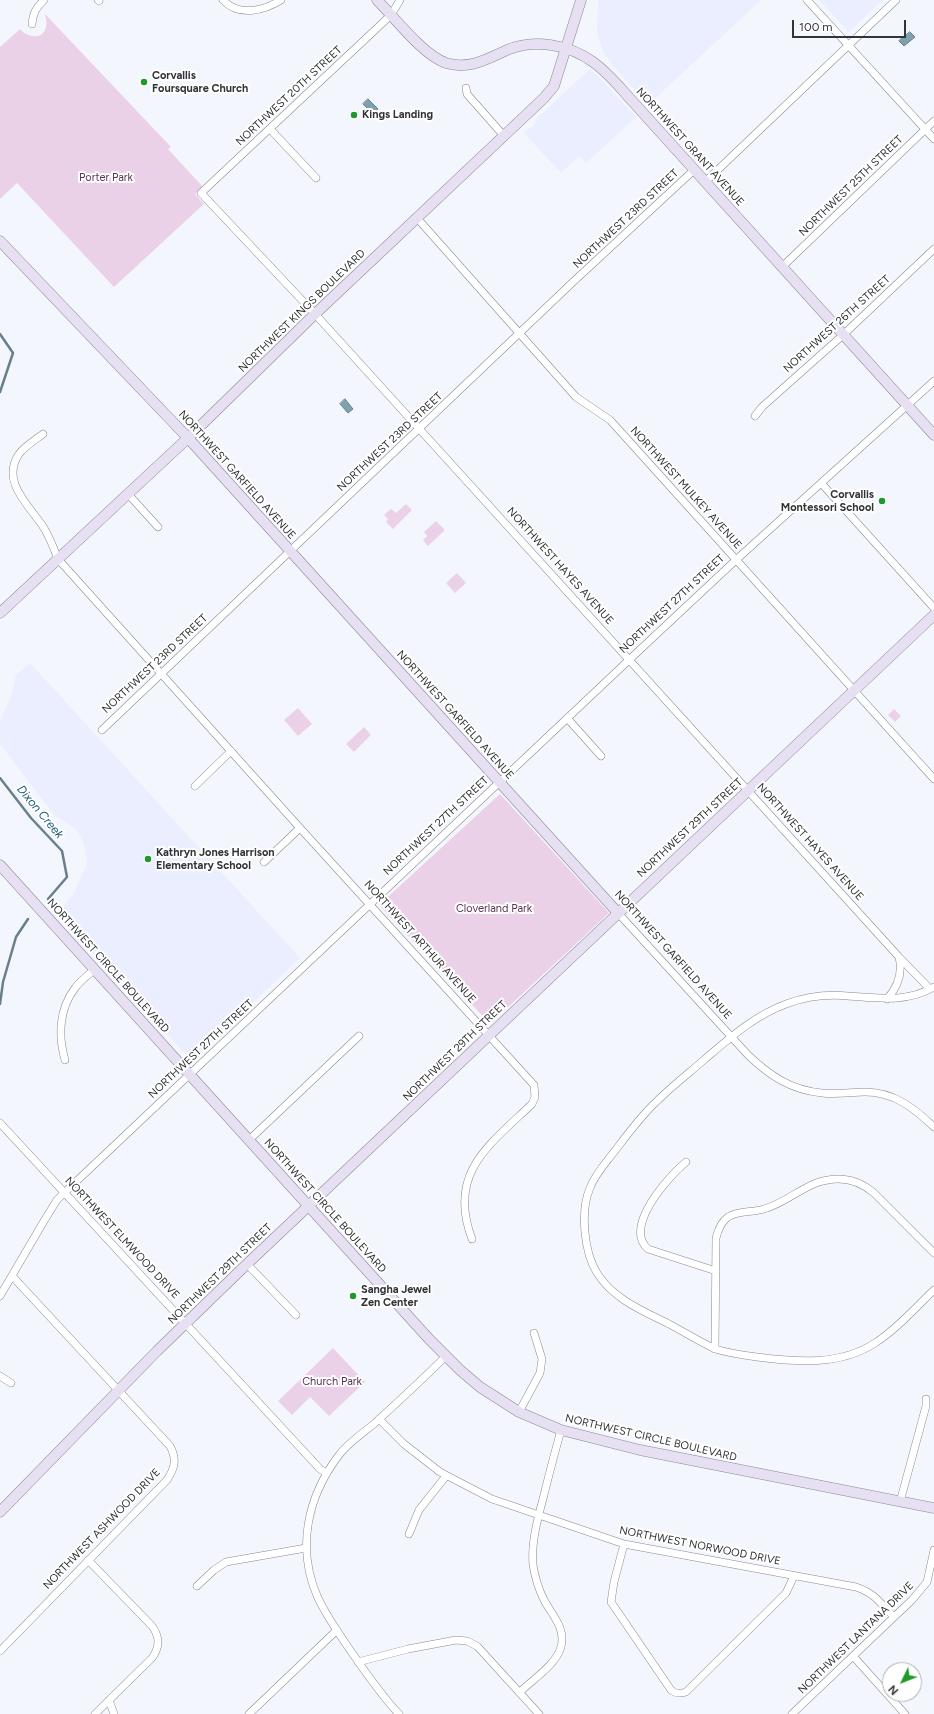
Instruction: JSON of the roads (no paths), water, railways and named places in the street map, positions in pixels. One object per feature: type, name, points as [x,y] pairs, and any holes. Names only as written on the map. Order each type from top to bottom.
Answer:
[{"type":"street","points":[[32,24],[33,15],[36,8],[44,0]]},
{"type":"street","points":[[223,0],[237,10],[248,11],[263,8],[281,0]]},
{"type":"street","name":"NORTHWEST GRANT AVENUE","points":[[377,0],[428,53],[445,62],[452,64],[474,64],[524,45],[546,44],[581,54],[603,70],[934,435]]},
{"type":"street","name":"NORTHWEST 20TH STREET","points":[[201,193],[391,15],[400,0]]},
{"type":"street","name":"NORTHWEST KINGS BOULEVARD","points":[[0,613],[188,438],[315,314],[550,92],[558,76],[581,0]]},
{"type":"street","points":[[807,0],[934,139]]},
{"type":"street","points":[[705,182],[896,0]]},
{"type":"street","points":[[466,88],[467,94],[504,136]]},
{"type":"street","name":"NORTHWEST 25TH STREET","points":[[782,267],[934,121]]},
{"type":"street","points":[[270,129],[316,178]]},
{"type":"street","name":"NORTHWEST 23RD STREET","points":[[102,730],[694,170]]},
{"type":"street","name":"NORTHWEST HAYES AVENUE","points":[[201,193],[315,314],[630,659],[899,957],[932,988]]},
{"type":"street","name":"NORTHWEST MULKEY AVENUE","points":[[417,218],[576,396],[610,420],[934,779]]},
{"type":"street","name":"NORTHWEST GARFIELD AVENUE","points":[[0,241],[188,438],[731,1037],[765,1071],[797,1088],[822,1093],[879,1093],[892,1097],[914,1109],[934,1127]]},
{"type":"street","name":"NORTHWEST 26TH STREET","points":[[755,416],[762,407],[843,335],[934,249]]},
{"type":"street","name":"NORTHWEST 27TH STREET","points":[[0,1296],[47,1216],[57,1200],[64,1193],[630,659],[934,381]]},
{"type":"street","name":"NORTHWEST ARTHUR AVENUE","points":[[43,434],[22,450],[18,455],[14,463],[12,480],[16,491],[44,529],[58,559],[300,828],[532,1082],[536,1091],[532,1104],[488,1146],[479,1157],[469,1176],[464,1198],[465,1213],[472,1239]]},
{"type":"street","points":[[821,483],[934,608]]},
{"type":"street","points":[[128,494],[158,527]]},
{"type":"street","name":"NORTHWEST 29TH STREET","points":[[0,1512],[119,1390],[247,1264],[934,615]]},
{"type":"street","points":[[567,718],[601,756]]},
{"type":"street","points":[[194,786],[231,751]]},
{"type":"street","points":[[264,862],[300,828]]},
{"type":"street","name":"NORTHWEST CIRCLE BOULEVARD","points":[[0,865],[308,1206],[446,1356],[480,1387],[519,1412],[561,1430],[640,1450],[934,1508]]},
{"type":"street","points":[[887,999],[899,982],[901,973],[899,957]]},
{"type":"street","points":[[65,1060],[61,1030],[65,1006],[75,988],[95,969]]},
{"type":"street","points":[[932,988],[912,996],[887,999],[830,995],[800,1000],[758,1017],[731,1037],[654,1103],[639,1120],[593,1181],[585,1202],[584,1215],[591,1260],[598,1275],[606,1284],[624,1300],[637,1308],[715,1349],[726,1353],[784,1360],[810,1361],[839,1358],[875,1343],[890,1332],[934,1290]]},
{"type":"street","points":[[249,1140],[359,1036]]},
{"type":"street","name":"NORTHWEST ELMWOOD DRIVE","points":[[0,1123],[326,1473]]},
{"type":"street","points":[[686,1162],[656,1193],[645,1217],[640,1237],[643,1245],[648,1249],[716,1271]]},
{"type":"street","points":[[715,1349],[716,1238],[718,1230],[726,1219],[737,1213],[769,1207],[790,1198],[807,1188],[829,1180],[852,1181],[869,1188],[934,1253]]},
{"type":"street","points":[[247,1264],[296,1315]]},
{"type":"street","name":"NORTHWEST ASHWOOD DRIVE","points":[[0,1650],[167,1480],[174,1468],[175,1460],[174,1453],[170,1446],[12,1276]]},
{"type":"street","points":[[519,1412],[540,1373],[542,1358],[534,1333]]},
{"type":"street","points":[[400,1714],[384,1697],[358,1662],[318,1597],[311,1579],[306,1548],[306,1533],[311,1507],[317,1490],[326,1473],[340,1454],[446,1356]]},
{"type":"street","points":[[0,1376],[11,1383]]},
{"type":"street","points":[[900,1502],[926,1406],[926,1399]]},
{"type":"street","name":"NORTHWEST NORWOOD DRIVE","points":[[379,1418],[404,1444],[446,1476],[492,1499],[624,1544],[856,1587],[868,1591],[874,1595],[894,1617]]},
{"type":"street","points":[[520,1692],[553,1660],[561,1648],[561,1629],[558,1621],[545,1601],[536,1579],[533,1564],[533,1548],[539,1515],[561,1430]]},
{"type":"street","points":[[409,1534],[419,1510],[446,1476]]},
{"type":"street","points":[[624,1544],[614,1582],[611,1602],[671,1690],[675,1693],[681,1694],[686,1692],[716,1663],[786,1593],[794,1576]]},
{"type":"street","points":[[197,1586],[214,1570],[226,1562],[306,1548]]},
{"type":"street","name":"NORTHWEST LANTANA DRIVE","points":[[792,1714],[925,1586],[934,1550]]},
{"type":"street","points":[[88,1560],[152,1626],[156,1632],[158,1640],[156,1652],[152,1658],[95,1714]]},
{"type":"street","points":[[252,1713],[337,1630]]},
{"type":"street","points":[[358,1662],[426,1645],[462,1640],[477,1646],[539,1714]]},
{"type":"street","points":[[853,1656],[905,1714]]},
{"type":"street","points":[[109,1700],[114,1714]]},
{"type":"waterway","name":"Dixon Creek","points":[[0,334],[13,353],[0,392]]},
{"type":"waterway","name":"Dixon Creek","points":[[0,778],[31,818],[62,851],[67,877],[48,899]]},
{"type":"waterway","name":"Dixon Creek","points":[[0,1004],[3,982],[16,937],[28,919]]},
{"type":"place","name":"Corvallis Foursquare Church","points":[[144,82]]},
{"type":"place","name":"Kings Landing","points":[[354,115]]},
{"type":"place","name":"Corvallis Montessori School","points":[[882,501]]},
{"type":"place","name":"Kathryn Jones Harrison Elementary School","points":[[148,859]]},
{"type":"place","name":"Sangha Jewel Zen Center","points":[[353,1296]]},
{"type":"park label","name":"Porter Park","points":[[106,178]]},
{"type":"park label","name":"Cloverland Park","points":[[494,909]]},
{"type":"park label","name":"Church Park","points":[[332,1382]]}]
